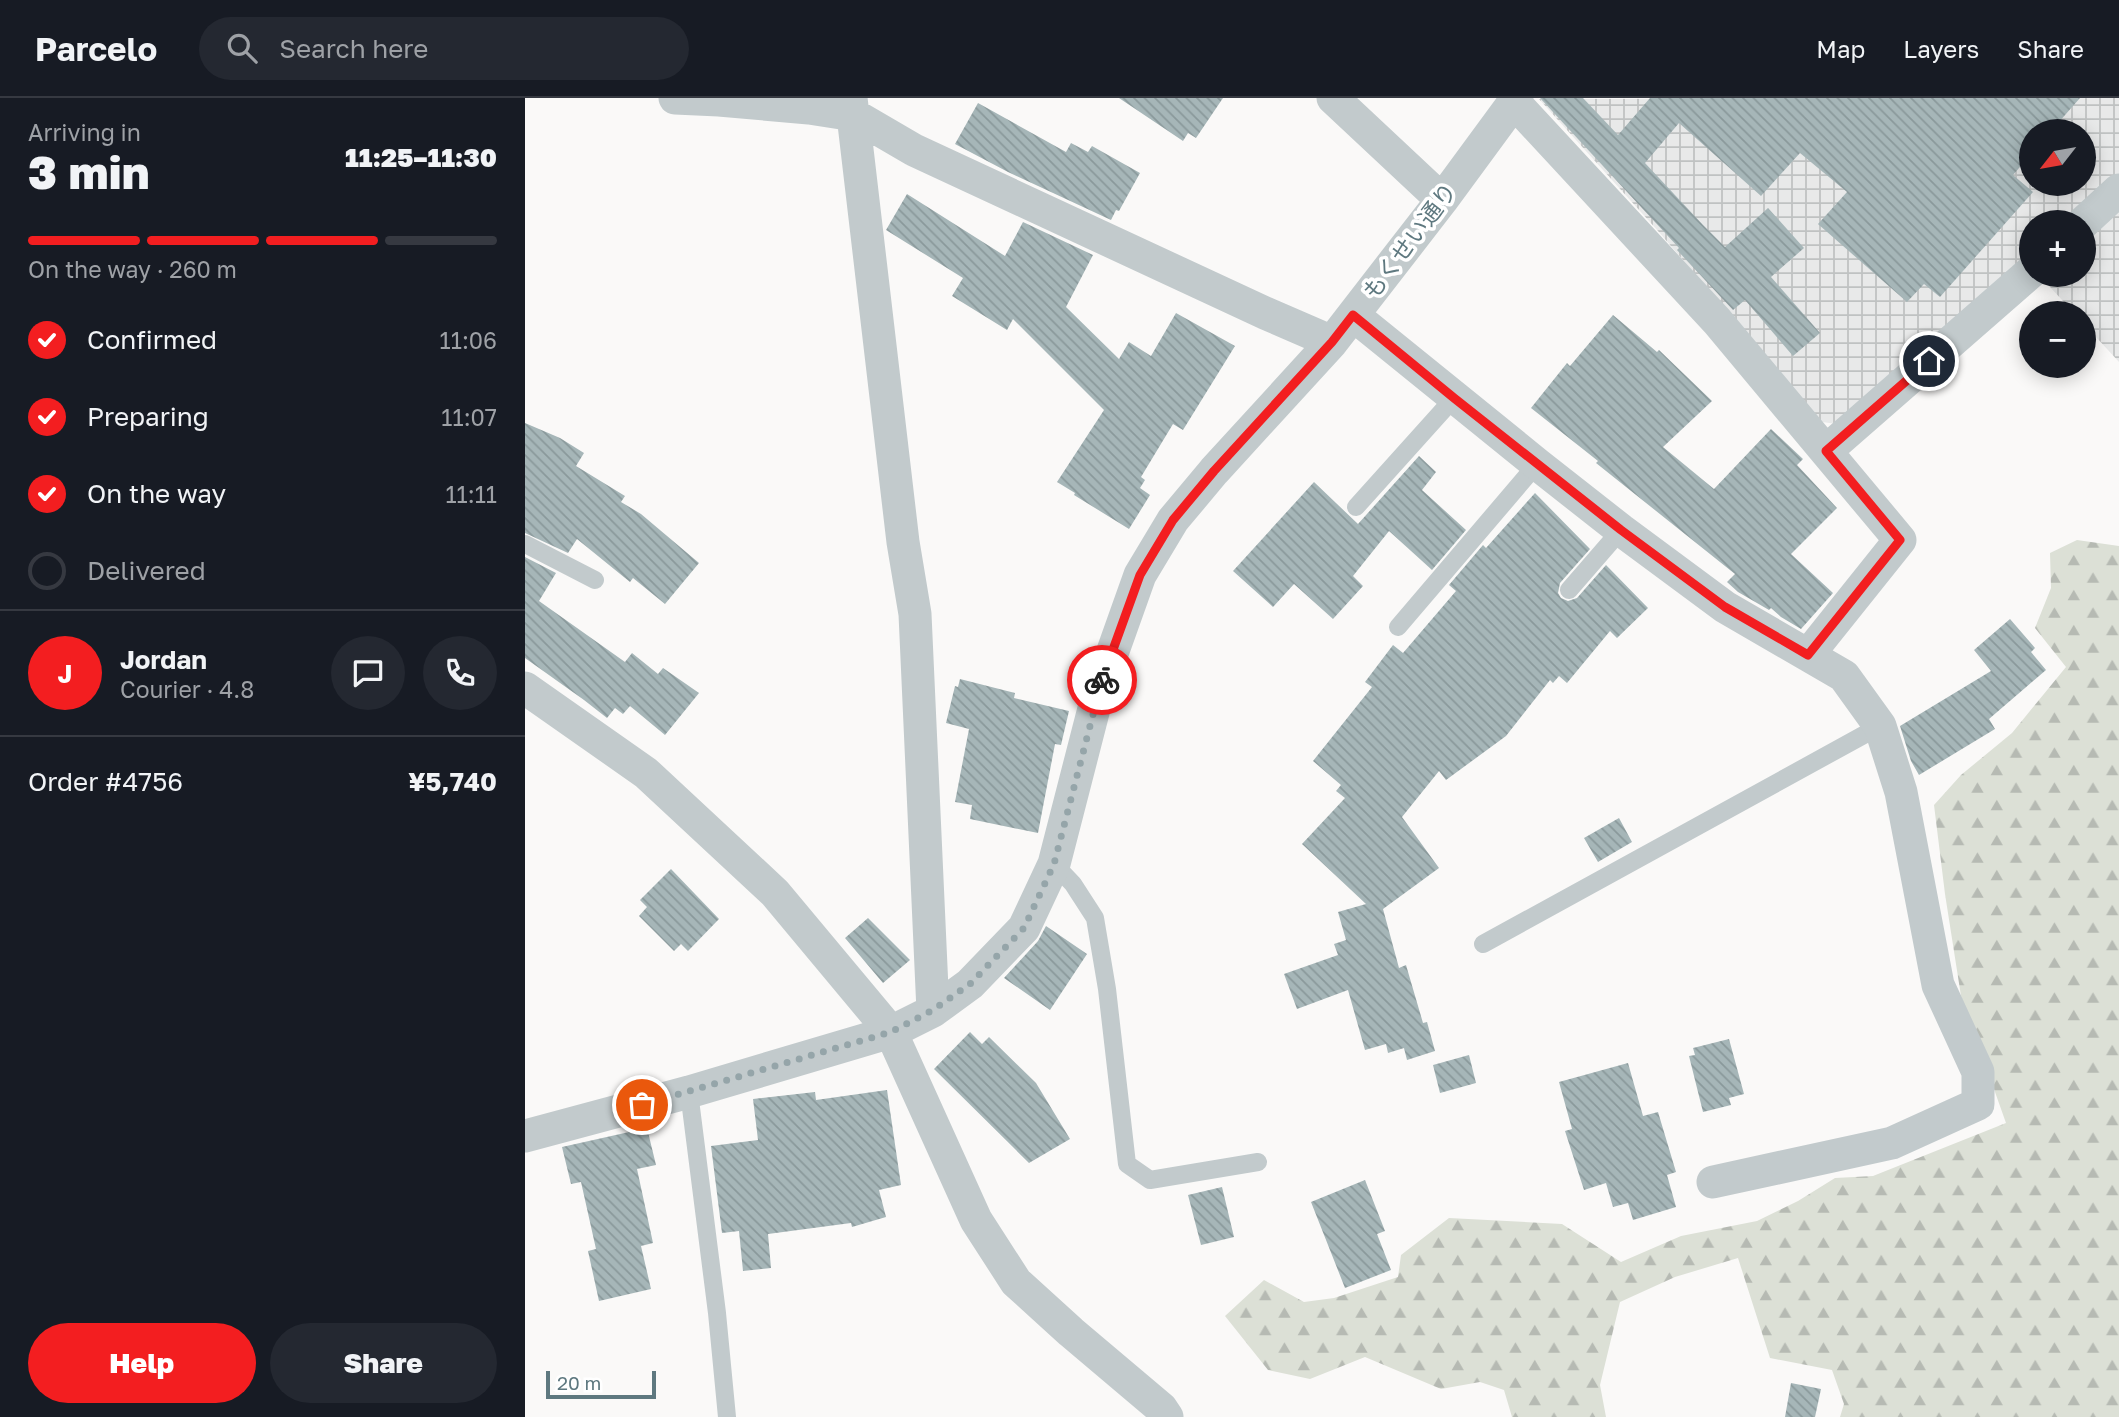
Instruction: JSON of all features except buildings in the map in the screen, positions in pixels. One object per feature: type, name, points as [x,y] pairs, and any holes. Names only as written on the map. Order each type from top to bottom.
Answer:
[{"type":"street","points":[[675,98],[809,108],[852,107],[914,150],[1332,342]]},
{"type":"street","points":[[1333,98],[1442,200]]},
{"type":"street","points":[[1515,100],[1717,321],[1900,540],[1808,655]]},
{"type":"street","name":"もくせい通り","points":[[525,1136],[689,1092],[891,1032],[933,1010],[970,984],[1024,928],[1054,864],[1098,694],[1140,575],[1173,520],[1332,342],[1515,100]]},
{"type":"street","points":[[852,107],[903,542],[915,614],[933,1010]]},
{"type":"street","points":[[2096,211],[2119,190]]},
{"type":"street","points":[[1826,451],[2019,282]]},
{"type":"street","points":[[1353,315],[1621,530],[1725,607],[1844,676],[1880,726],[1901,792],[1938,985],[1978,1072],[1978,1104],[1892,1143],[1713,1182]]},
{"type":"street","points":[[525,688],[646,773],[775,893],[891,1032],[976,1220],[1016,1282],[1161,1408],[1167,1417]]},
{"type":"lane","points":[[1356,506],[1454,398]]},
{"type":"lane","points":[[1398,627],[1537,464]]},
{"type":"lane","points":[[1569,590],[1621,530]]},
{"type":"lane","points":[[525,544],[595,580]]},
{"type":"lane","points":[[1483,944],[1880,726]]},
{"type":"lane","points":[[1054,864],[1073,884],[1094,918],[1107,989],[1127,1164],[1150,1180],[1258,1162]]},
{"type":"lane","points":[[689,1092],[717,1313],[727,1417]]},
{"type":"shaded area","points":[[2119,98],[2119,362],[2096,337],[2096,301],[2063,301],[2050,287],[2096,287],[2096,210],[2019,210],[2019,277],[1837,424],[1822,422],[1658,231],[1539,99]]},
{"type":"green space","points":[[2077,540],[2119,546],[2119,1417],[1840,1417],[1844,1404],[1832,1370],[1770,1358],[1738,1258],[1675,1277],[1620,1302],[1600,1385],[1606,1417],[1512,1417],[1504,1390],[1480,1382],[1441,1389],[1365,1357],[1310,1379],[1268,1370],[1225,1316],[1264,1280],[1304,1302],[1334,1298],[1398,1277],[1401,1255],[1449,1218],[1562,1224],[1621,1262],[1681,1236],[1757,1221],[1798,1201],[1835,1178],[1873,1176],[2006,1123],[1961,996],[1934,805],[1961,775],[2012,733],[2066,667],[2035,628],[2051,588],[2050,553]]},
{"type":"way so far","points":[[642,1105],[891,1032],[933,1010],[970,984],[1024,928],[1054,864],[1102,680]]},
{"type":"route","points":[[1102,680],[1140,575],[1173,520],[1353,315],[1621,530],[1725,607],[1808,655],[1900,540],[1826,451],[1929,361]]}]
